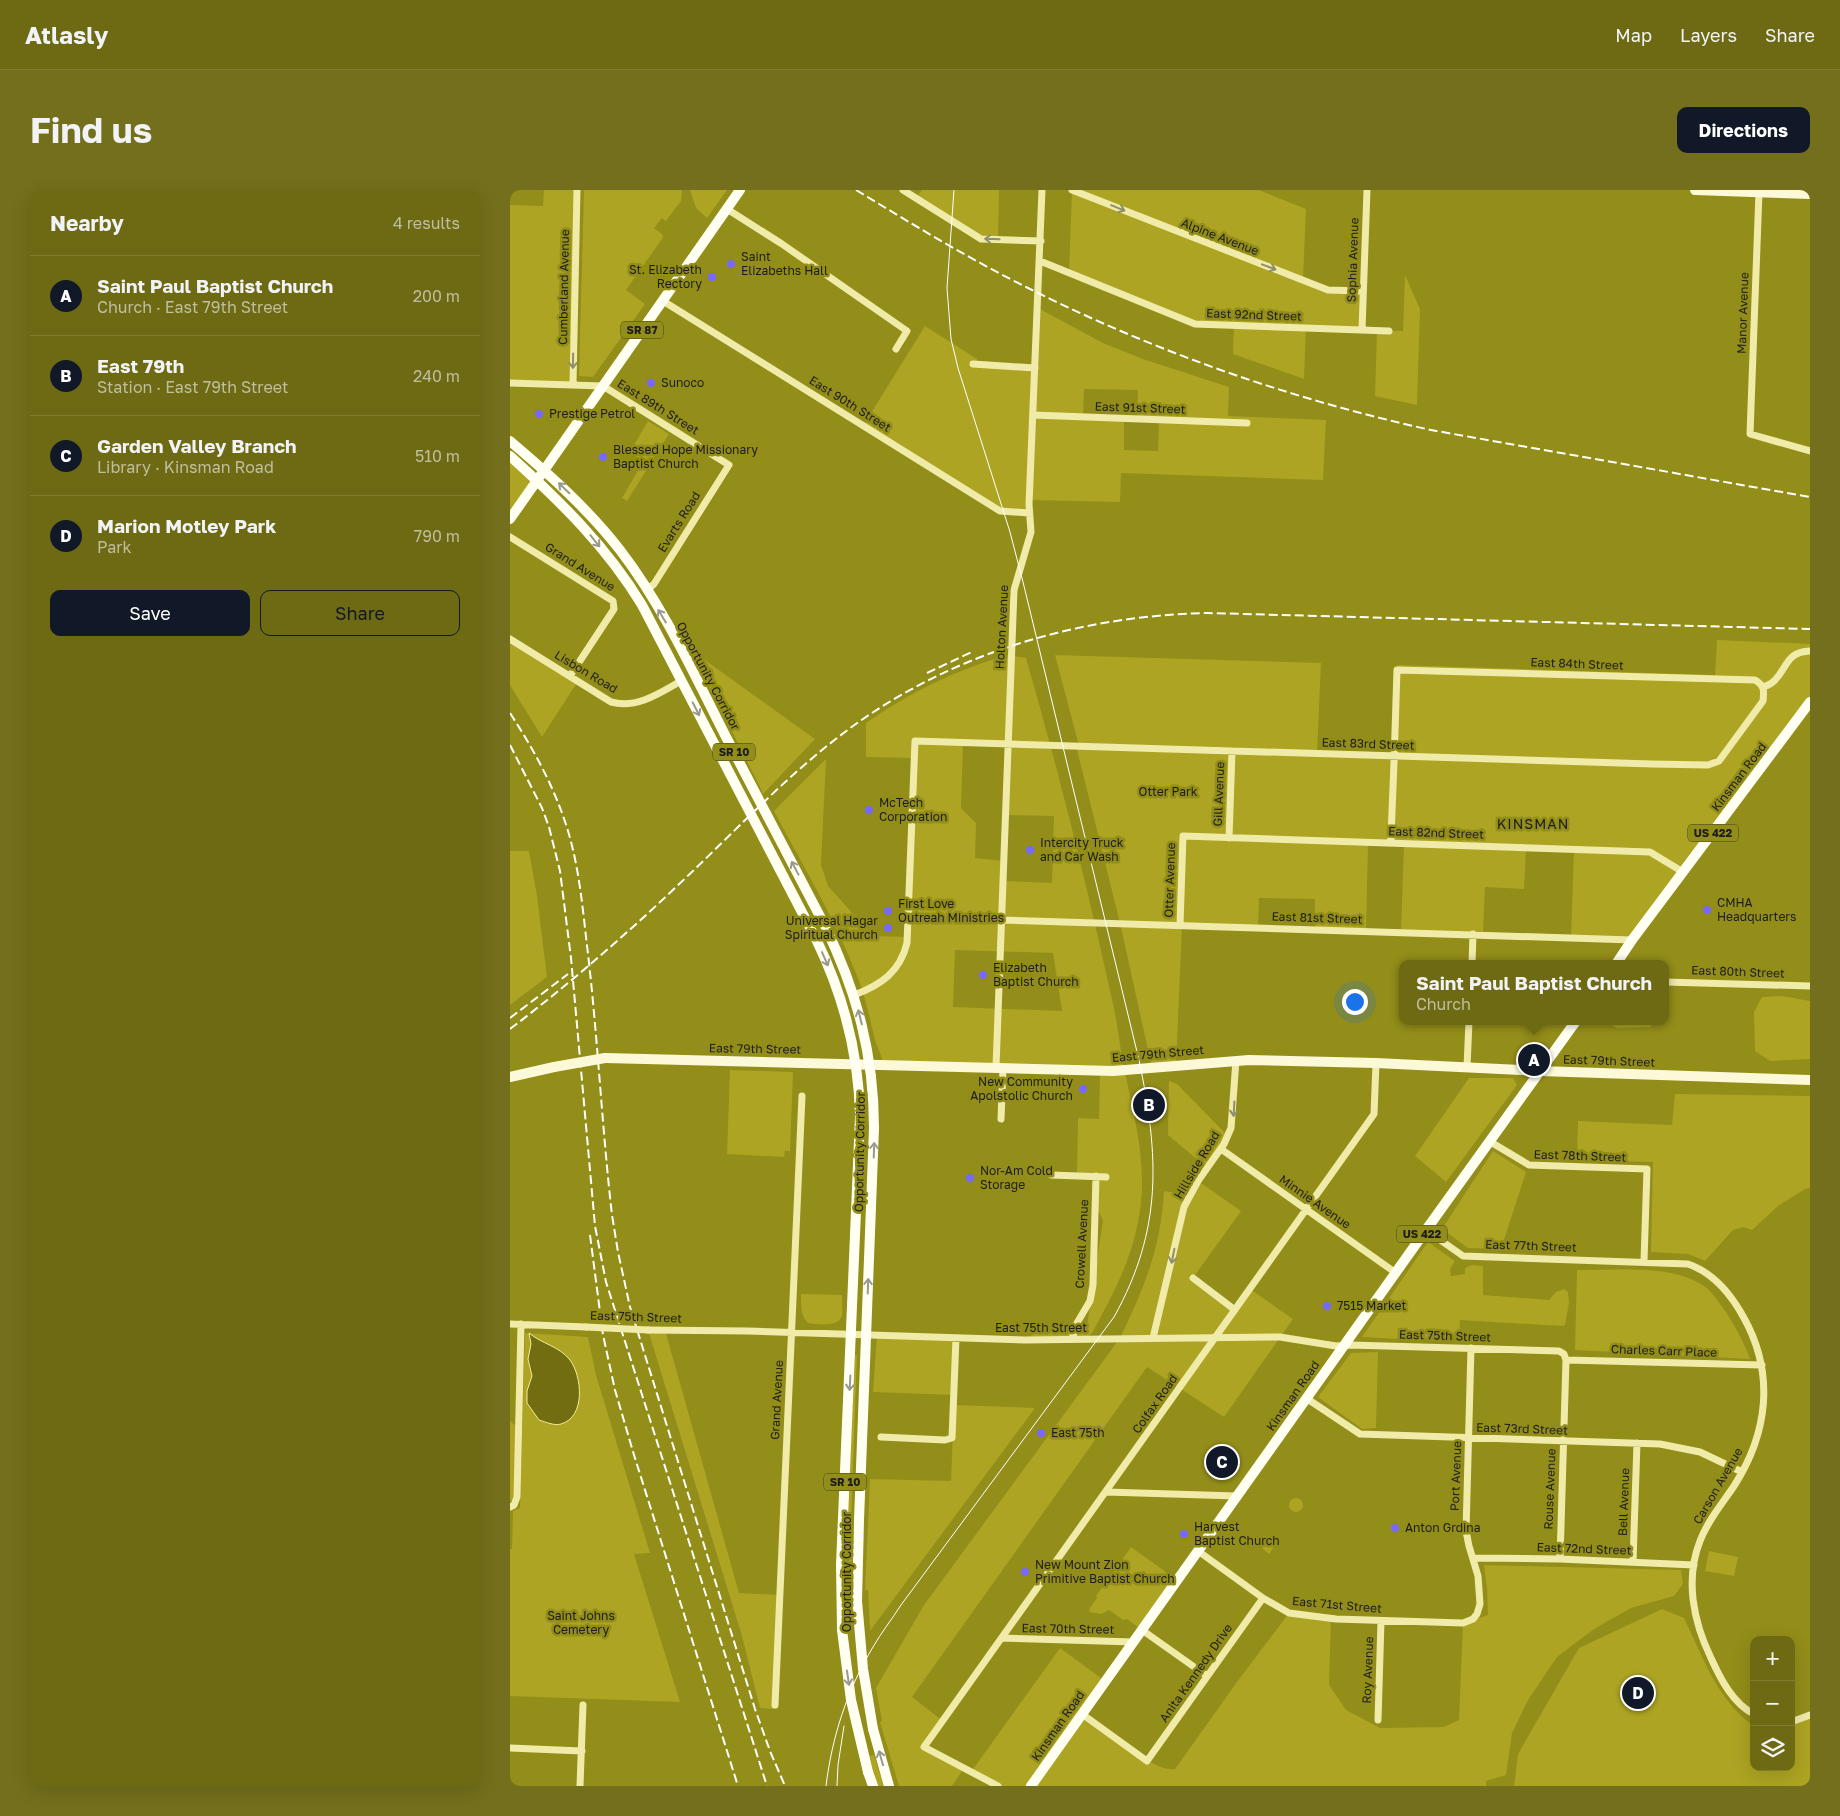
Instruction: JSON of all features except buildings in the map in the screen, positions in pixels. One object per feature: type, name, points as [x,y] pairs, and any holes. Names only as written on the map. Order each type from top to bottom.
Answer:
[{"type":"main road","name":"SR 87","points":[[510,519],[740,190]]},
{"type":"main road","points":[[1695,190],[1810,194]]},
{"type":"main road","name":"Opportunity Corridor","points":[[510,441],[572,496],[605,532],[634,569],[678,642],[825,926],[854,995],[865,1035],[874,1100],[857,1601],[863,1669],[873,1729],[890,1786]]},
{"type":"main road","name":"Opportunity Corridor","points":[[510,456],[578,520],[620,571],[645,611],[822,952],[842,1004],[856,1064],[860,1104],[841,1570],[842,1630],[851,1700],[873,1786]]},
{"type":"main road","name":"Kinsman Road","points":[[1619,960],[1810,702]]},
{"type":"main road","name":"Kinsman Road","points":[[1031,1786],[1573,1025]]},
{"type":"main road","name":"East 79th Street","points":[[510,1077],[606,1058],[1113,1071],[1236,1060],[1376,1063],[1540,1072],[1810,1080]]},
{"type":"street","name":"Cumberland Avenue","points":[[573,385],[577,190]]},
{"type":"street","points":[[903,190],[979,238],[1041,241]]},
{"type":"street","name":"Holton Avenue","points":[[1001,1119],[999,1068],[1002,920],[1014,590],[1031,532],[1029,513],[1042,190]]},
{"type":"street","name":"Alpine Avenue","points":[[1072,190],[1328,290],[1363,291]]},
{"type":"street","name":"Sophia Avenue","points":[[1362,330],[1367,190]]},
{"type":"street","name":"Manor Avenue","points":[[1756,191],[1750,434],[1810,451]]},
{"type":"street","points":[[727,209],[782,244],[908,331],[896,349]]},
{"type":"street","name":"East 92nd Street","points":[[1040,261],[1195,324],[1390,331]]},
{"type":"street","name":"East 90th Street","points":[[663,301],[1000,511],[1029,513]]},
{"type":"street","points":[[973,364],[1035,368]]},
{"type":"street","name":"East 89th Street","points":[[510,382],[603,386],[729,465]]},
{"type":"street","name":"East 91st Street","points":[[1033,416],[1247,423]]},
{"type":"street","name":"Evarts Road","points":[[647,590],[654,584],[729,465]]},
{"type":"street","name":"Grand Avenue","points":[[510,537],[613,601],[614,609],[570,676]]},
{"type":"street","name":"Lisbon Road","points":[[510,639],[611,702],[620,704],[645,700],[681,680]]},
{"type":"street","points":[[1763,687],[1773,682],[1792,655],[1810,651]]},
{"type":"street","name":"East 84th Street","points":[[1394,756],[1397,670],[1755,680],[1762,684],[1763,687]]},
{"type":"street","name":"East 83rd Street","points":[[854,995],[875,987],[891,975],[901,960],[907,943],[915,741],[1708,765],[1719,761],[1763,701],[1763,687]]},
{"type":"street","name":"Gill Avenue","points":[[1229,838],[1232,751]]},
{"type":"street","points":[[1391,843],[1394,756]]},
{"type":"street","name":"East 82nd Street","points":[[1183,836],[1650,852],[1683,872]]},
{"type":"street","name":"Otter Avenue","points":[[1180,926],[1183,836]]},
{"type":"street","name":"East 81st Street","points":[[1002,920],[1632,940]]},
{"type":"street","points":[[1472,960],[1473,934]]},
{"type":"street","name":"East 80th Street","points":[[1669,982],[1810,986]]},
{"type":"street","points":[[1467,1067],[1469,1025]]},
{"type":"street","name":"Hillside Road","points":[[1153,1338],[1169,1276],[1181,1216],[1198,1181],[1221,1150],[1233,1123],[1236,1060]]},
{"type":"street","name":"Colfax Road","points":[[998,1786],[924,1747],[1374,1114],[1376,1063]]},
{"type":"street","name":"Grand Avenue","points":[[775,1705],[802,1096]]},
{"type":"street","name":"East 78th Street","points":[[1489,1141],[1529,1166],[1647,1169],[1644,1261]]},
{"type":"street","name":"Minnie Avenue","points":[[1221,1150],[1396,1273]]},
{"type":"street","points":[[1051,1175],[1106,1177]]},
{"type":"street","name":"Crowell Avenue","points":[[1072,1339],[1077,1323],[1090,1301],[1093,1285],[1096,1176]]},
{"type":"street","name":"East 77th Street","points":[[1426,1230],[1463,1256],[1644,1261]]},
{"type":"street","name":"Carson Avenue","points":[[1644,1261],[1688,1264],[1703,1270],[1716,1281],[1734,1301],[1744,1319],[1754,1338],[1762,1365],[1764,1409],[1755,1444],[1742,1472],[1704,1532],[1694,1565],[1693,1602],[1706,1648],[1728,1689],[1740,1704],[1750,1711]]},
{"type":"street","points":[[1193,1278],[1235,1310]]},
{"type":"street","name":"East 75th Street","points":[[510,1324],[648,1330],[791,1332],[1025,1340],[1280,1337],[1336,1346],[1559,1351],[1564,1354],[1566,1360]]},
{"type":"street","points":[[512,1506],[517,1497],[521,1324]]},
{"type":"street","points":[[881,1437],[945,1440],[952,1438],[956,1338]]},
{"type":"street","name":"Port Avenue","points":[[1463,1623],[1474,1619],[1480,1604],[1478,1576],[1466,1530],[1470,1348]]},
{"type":"street","name":"Charles Carr Place","points":[[1566,1360],[1762,1365]]},
{"type":"street","name":"Rouse Avenue","points":[[1560,1559],[1566,1360]]},
{"type":"street","name":"East 73rd Street","points":[[1306,1398],[1360,1434],[1660,1444],[1688,1449],[1712,1457],[1742,1472]]},
{"type":"street","points":[[510,1417],[519,1417]]},
{"type":"street","name":"Bell Avenue","points":[[1633,1562],[1637,1443]]},
{"type":"street","points":[[1106,1492],[1237,1496]]},
{"type":"street","name":"East 71st Street","points":[[1198,1551],[1263,1598],[1289,1613],[1336,1619],[1463,1623]]},
{"type":"street","name":"East 72nd Street","points":[[1473,1558],[1560,1559],[1694,1565]]},
{"type":"street","name":"Anita Kennedy Drive","points":[[1082,1714],[1147,1761],[1263,1598]]},
{"type":"street","name":"Roy Avenue","points":[[1378,1720],[1381,1621]]},
{"type":"street","points":[[1142,1630],[1207,1676]]},
{"type":"street","name":"East 70th Street","points":[[1002,1638],[1134,1642]]},
{"type":"street","points":[[580,1786],[583,1705]]},
{"type":"street","points":[[1795,1721],[1810,1715]]},
{"type":"street","points":[[510,1748],[582,1751]]},
{"type":"green space","points":[[544,190],[577,190],[573,385],[510,383],[510,205],[543,206]]},
{"type":"green space","points":[[584,190],[682,190],[681,201],[666,221],[662,218],[654,228],[663,235],[662,239],[626,290],[645,304],[593,377],[579,376]]},
{"type":"green space","points":[[690,190],[727,190],[707,218],[696,208]]},
{"type":"green space","points":[[922,190],[999,190],[998,239],[981,239],[916,198]]},
{"type":"green space","points":[[1072,190],[1259,190],[1306,209],[1303,280],[1328,290],[1363,291],[1362,330],[1306,328],[1304,379],[1233,354],[1234,326],[1195,324],[1069,273]]},
{"type":"green space","points":[[1405,275],[1420,309],[1417,405],[1375,396],[1377,331],[1403,331]]},
{"type":"green space","points":[[1038,308],[1103,343],[1143,359],[1229,387],[1228,416],[1326,420],[1323,480],[1121,473],[1120,502],[1030,500],[1029,513],[1002,512],[863,426],[925,326],[977,359],[978,365],[1035,368]],"holes":[[[1084,389],[1138,390],[1137,419],[1159,420],[1158,451],[1124,450],[1124,419],[1083,417]]]},
{"type":"green space","points":[[648,421],[669,434],[627,501],[622,498],[643,462],[630,452]]},
{"type":"green space","points":[[510,456],[537,480],[510,519]]},
{"type":"green space","points":[[510,639],[578,681],[542,737],[510,685]]},
{"type":"green space","name":"Otter Park","points":[[1717,640],[1810,644],[1810,702],[1632,940],[1571,938],[1574,850],[1526,848],[1524,889],[1485,887],[1483,934],[1401,932],[1404,844],[1368,843],[1366,931],[1315,929],[1315,899],[1259,898],[1258,928],[1182,926],[1176,1065],[1150,1068],[1150,1059],[1120,923],[1076,746],[1079,746],[1055,655],[1321,663],[1317,753],[1394,756],[1397,665],[1715,675]]},
{"type":"green space","points":[[691,650],[815,739],[763,794],[759,785]]},
{"type":"green space","points":[[1007,655],[1026,658],[1039,702],[1095,924],[1115,1013],[1140,1149],[1142,1167],[1141,1203],[1134,1239],[1123,1271],[1109,1301],[1092,1333],[1085,1339],[1025,1340],[1047,1324],[1087,1326],[1103,1220],[1095,1204],[1096,1177],[1077,1176],[1078,1118],[1099,1119],[1100,1071],[883,1065],[864,995],[841,937],[774,811],[826,759],[821,865],[828,886],[873,936],[908,937],[914,758],[866,757],[866,723],[900,701],[934,683]],"holes":[[[963,742],[1008,744],[1006,815],[1054,816],[1052,883],[1004,881],[1004,861],[975,858],[976,823],[961,808]],[[955,950],[1053,953],[1062,1011],[953,1007]]]},
{"type":"green space","points":[[510,851],[529,851],[537,896],[547,977],[510,1005]]},
{"type":"green space","points":[[1782,996],[1810,1001],[1810,1059],[1770,1061],[1755,1051],[1754,1012],[1762,997]]},
{"type":"green space","points":[[1612,1025],[1651,1025],[1651,1027],[1617,1028]]},
{"type":"green space","points":[[730,1070],[793,1072],[790,1151],[785,1151],[784,1157],[727,1154]]},
{"type":"green space","points":[[1469,1078],[1513,1078],[1517,1085],[1446,1182],[1415,1156]]},
{"type":"green space","points":[[1169,1081],[1177,1084],[1226,1134],[1220,1149],[1205,1166],[1168,1135]]},
{"type":"green space","points":[[1675,1094],[1810,1096],[1810,1188],[1805,1189],[1778,1206],[1752,1230],[1743,1227],[1733,1230],[1705,1261],[1688,1254],[1651,1252],[1653,1162],[1577,1160],[1578,1121],[1672,1125]]},
{"type":"green space","points":[[1493,1151],[1526,1172],[1501,1249],[1468,1248],[1442,1229]]},
{"type":"green space","points":[[1198,1181],[1241,1211],[1193,1278],[1235,1310],[1250,1289],[1293,1319],[1224,1417],[1147,1367],[912,1697],[943,1721],[924,1747],[964,1768],[952,1786],[899,1786],[880,1722],[882,1721],[876,1688],[924,1605],[1120,1338],[1137,1302],[1150,1267],[1159,1231],[1164,1191],[1190,1195]]},
{"type":"green space","points":[[1428,1242],[1455,1261],[1450,1269],[1451,1276],[1465,1274],[1465,1268],[1472,1265],[1483,1266],[1483,1295],[1549,1300],[1556,1292],[1564,1289],[1568,1292],[1569,1303],[1565,1325],[1460,1320],[1459,1339],[1452,1339],[1452,1342],[1362,1337]]},
{"type":"green space","points":[[1624,1269],[1673,1273],[1705,1286],[1726,1312],[1740,1335],[1750,1359],[1575,1350],[1577,1270]]},
{"type":"green space","points":[[801,1294],[842,1295],[842,1316],[840,1320],[832,1324],[808,1323],[802,1313]]},
{"type":"green space","points":[[648,1330],[665,1330],[739,1593],[780,1595],[775,1709],[760,1708],[742,1636]]},
{"type":"green space","name":"Saint Johns Cemetery","points":[[525,1333],[588,1337],[596,1375],[650,1553],[634,1554],[680,1702],[510,1696],[510,1549],[512,1549],[513,1511],[520,1508]]},
{"type":"green space","points":[[877,1335],[956,1338],[954,1395],[873,1392]]},
{"type":"green space","points":[[1378,1352],[1376,1428],[1362,1429],[1318,1397],[1351,1353]]},
{"type":"green space","points":[[855,1355],[857,1355],[851,1525],[853,1537],[851,1576],[852,1619],[850,1626],[847,1626],[845,1571]]},
{"type":"green space","points":[[954,1405],[1035,1408],[870,1631],[868,1589],[865,1591],[870,1479],[951,1481]]},
{"type":"green space","points":[[510,1421],[516,1426],[514,1497],[510,1502]]},
{"type":"green space","points":[[1293,1498],[1299,1498],[1303,1505],[1299,1512],[1293,1512],[1289,1508],[1289,1502]]},
{"type":"green space","points":[[1263,1536],[1280,1538],[1269,1554],[1256,1543]]},
{"type":"green space","points":[[1131,1547],[1177,1580],[1142,1630],[1127,1619],[1123,1620],[1109,1610],[1101,1614],[1089,1612],[1097,1598],[1096,1596]]},
{"type":"green space","points":[[1709,1551],[1738,1557],[1734,1576],[1705,1571]]},
{"type":"green space","points":[[1484,1565],[1681,1570],[1683,1584],[1674,1596],[1631,1608],[1594,1629],[1557,1657],[1528,1700],[1512,1733],[1506,1775],[1486,1781],[1486,1786],[998,1786],[971,1772],[1060,1648],[1105,1681],[1082,1714],[1141,1757],[1154,1764],[1175,1769],[1289,1613],[1331,1618],[1329,1685],[1346,1710],[1380,1728],[1444,1727],[1459,1720],[1463,1623],[1488,1615]]},
{"type":"green space","points":[[1662,1609],[1684,1618],[1712,1677],[1730,1704],[1750,1723],[1750,1771],[1795,1771],[1795,1721],[1810,1715],[1810,1786],[1514,1786],[1518,1754],[1579,1648]]},
{"type":"green space","points":[[874,1755],[884,1786],[877,1786],[869,1756]]},
{"type":"shaded area","points":[[529,1333],[566,1355],[574,1367],[579,1385],[578,1405],[575,1413],[569,1420],[561,1424],[539,1420],[527,1403],[527,1391],[532,1376],[528,1359],[531,1344]]},
{"type":"tram line","points":[[826,1786],[832,1750],[842,1714],[864,1663],[876,1642],[901,1605],[1114,1317],[1130,1285],[1141,1253],[1149,1222],[1152,1192],[1153,1160],[1150,1128],[1139,1060],[1010,532],[958,368],[951,339],[947,288],[954,190]]},
{"type":"tram line","points":[[837,1786],[844,1726]]},
{"type":"railway","points":[[856,190],[983,264],[1075,311],[1174,353],[1275,388],[1327,404],[1431,430],[1810,497]]},
{"type":"railway","points":[[510,1029],[583,971],[675,888],[777,790],[841,735],[902,694],[943,673],[984,655],[1028,641],[1071,629],[1116,621],[1207,613],[1810,629]]},
{"type":"railway","points":[[927,673],[974,651]]},
{"type":"railway","points":[[510,713],[550,785],[563,815],[575,861],[583,908],[612,1215],[630,1307],[755,1709],[785,1786]]},
{"type":"railway","points":[[510,745],[542,808],[549,827],[560,871],[571,958],[595,1226],[606,1282],[767,1786]]},
{"type":"railway","points":[[510,1018],[568,974]]},
{"type":"railway","points":[[590,1235],[603,1335],[615,1390],[738,1786]]},
{"type":"place","name":"Saint Elizabeths Hall","points":[[731,264]]},
{"type":"place","name":"St. Elizabeth Rectory","points":[[712,277]]},
{"type":"place","name":"Sunoco","points":[[651,383]]},
{"type":"place","name":"Prestige Petrol","points":[[539,414]]},
{"type":"place","name":"Blessed Hope Missionary Baptist Church","points":[[603,457]]},
{"type":"place","name":"McTech Corporation","points":[[869,810]]},
{"type":"place","name":"Intercity Truck and Car Wash","points":[[1030,850]]},
{"type":"place","name":"CMHA Headquarters","points":[[1707,910]]},
{"type":"place","name":"First Love Outreah Ministries","points":[[888,911]]},
{"type":"place","name":"Universal Hagar Spiritual Church","points":[[888,928]]},
{"type":"place","name":"Elizabeth Baptist Church","points":[[983,975]]},
{"type":"place","name":"Saint Paul Baptist Church","points":[[1534,1060]]},
{"type":"place","name":"New Community Apolstolic Church","points":[[1083,1089]]},
{"type":"place","name":"East 79th","points":[[1149,1105]]},
{"type":"place","name":"Nor-Am Cold Storage","points":[[970,1178]]},
{"type":"place","name":"7515 Market","points":[[1327,1306]]},
{"type":"place","name":"East 75th","points":[[1041,1433]]},
{"type":"place","name":"Garden Valley Branch","points":[[1222,1462]]},
{"type":"place","name":"Anton Grdina","points":[[1395,1528]]},
{"type":"place","name":"Harvest Baptist Church","points":[[1184,1534]]},
{"type":"place","name":"New Mount Zion Primitive Baptist Church","points":[[1025,1572]]},
{"type":"place","name":"Marion Motley Park","points":[[1638,1693]]},
{"type":"district","name":"KINSMAN","points":[[1533,824]]}]
